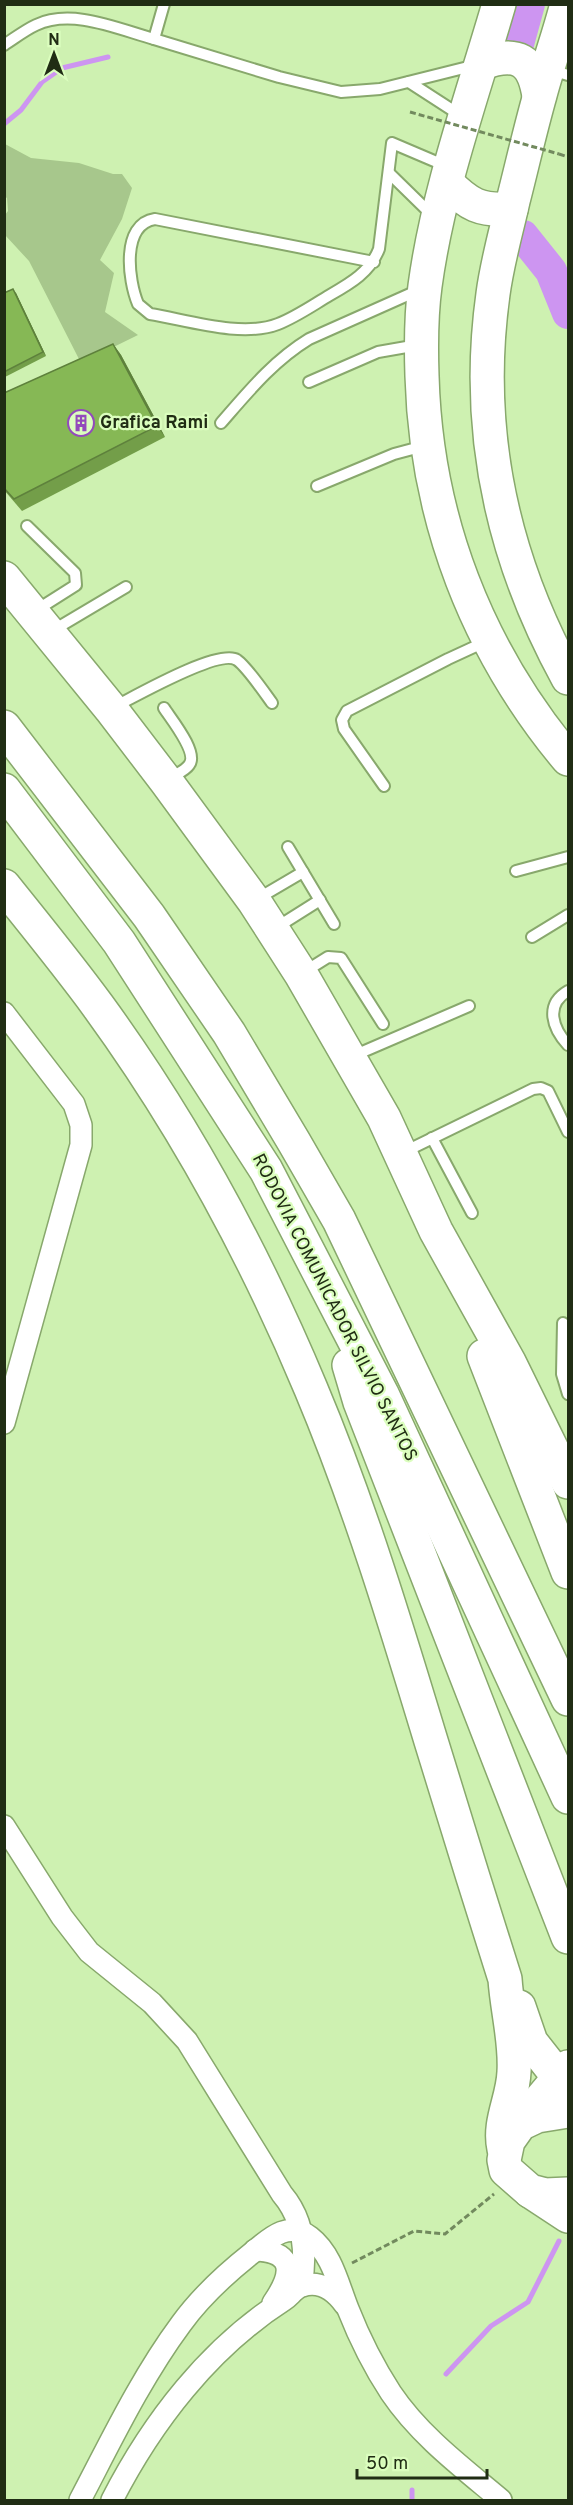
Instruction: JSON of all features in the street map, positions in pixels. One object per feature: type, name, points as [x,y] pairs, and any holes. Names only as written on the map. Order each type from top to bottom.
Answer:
[{"type":"main road","points":[[499,4],[437,220],[424,287],[421,345],[423,410],[427,445],[441,516],[455,564],[470,601],[503,666],[543,730],[568,759]]},
{"type":"main road","points":[[566,16],[552,80],[511,209],[493,292],[487,347],[487,405],[491,453],[511,546],[549,643],[568,678]]},
{"type":"main road","points":[[482,63],[506,57],[518,58],[527,63],[533,72],[552,80]]},
{"type":"main road","points":[[449,176],[463,199],[477,207],[493,210],[511,209]]},
{"type":"main road","points":[[4,578],[111,709],[254,901],[302,974],[350,1057],[402,1153],[436,1232],[568,1572]]},
{"type":"main road","points":[[4,727],[51,784],[149,916],[229,1033],[294,1142],[339,1220],[568,1698]]},
{"type":"main road","name":"RODOVIA COMUNICADOR SILVIO SANTOS","points":[[4,790],[120,942],[266,1170],[382,1394],[568,1797]]},
{"type":"main road","points":[[4,886],[98,1006],[142,1070],[225,1209],[288,1336],[341,1461],[380,1571],[505,1979],[511,2021],[514,2071],[513,2092],[502,2123],[501,2137],[516,2160],[545,2195],[568,2194]]},
{"type":"main road","points":[[436,1232],[509,1362],[568,1482]]},
{"type":"main road","points":[[321,1278],[360,1402],[568,1937]]},
{"type":"main road","points":[[505,1979],[515,1997],[531,2042],[565,2078],[516,2160]]},
{"type":"main road","points":[[516,2160],[537,2116],[568,2111]]},
{"type":"main road","points":[[516,2160],[568,2216]]},
{"type":"street","points":[[4,1422],[81,1145],[81,1125],[74,1104],[9,1020]]},
{"type":"street","points":[[4,1826],[62,1917],[89,1952],[152,2003],[187,2041],[282,2194],[291,2204],[292,2231],[305,2260],[301,2286]]},
{"type":"street","points":[[292,2231],[320,2246],[334,2271],[347,2308],[372,2360],[392,2394],[416,2425],[501,2500]]},
{"type":"street","points":[[83,2498],[146,2376],[182,2322],[237,2265],[255,2250],[292,2231]]},
{"type":"street","points":[[255,2250],[276,2253],[282,2256],[287,2265],[286,2280],[270,2308]]},
{"type":"street","points":[[111,2500],[129,2467],[183,2390],[233,2340],[270,2308],[301,2286],[318,2285],[330,2289],[347,2308]]},
{"type":"lane","points":[[154,39],[164,4]]},
{"type":"lane","points":[[4,45],[37,25],[52,20],[85,20],[279,77],[341,92],[380,89],[482,63]]},
{"type":"lane","points":[[409,81],[466,118]]},
{"type":"lane","points":[[374,262],[155,219],[142,223],[134,232],[131,266],[135,297],[138,304],[150,314],[230,328],[255,329],[279,324],[355,280],[374,262],[379,249],[392,143],[449,176]]},
{"type":"lane","points":[[389,173],[437,220]]},
{"type":"lane","points":[[221,423],[260,377],[292,349],[370,310],[424,287]]},
{"type":"lane","points":[[309,382],[378,352],[421,345]]},
{"type":"lane","points":[[317,486],[394,454],[427,445]]},
{"type":"lane","points":[[27,526],[75,573],[77,578],[76,585],[41,623]]},
{"type":"lane","points":[[41,623],[126,587]]},
{"type":"lane","points":[[384,786],[344,729],[342,720],[347,711],[448,658],[490,640]]},
{"type":"lane","points":[[111,709],[216,658],[226,657],[237,660],[272,703]]},
{"type":"lane","points":[[164,708],[190,748],[192,758],[190,765],[166,781]]},
{"type":"lane","points":[[288,847],[334,924]]},
{"type":"lane","points":[[516,871],[568,857]]},
{"type":"lane","points":[[254,901],[303,872]]},
{"type":"lane","points":[[273,929],[320,900]]},
{"type":"lane","points":[[532,937],[568,915]]},
{"type":"lane","points":[[302,974],[328,957],[341,958],[383,1024]]},
{"type":"lane","points":[[568,991],[557,1001],[552,1015],[555,1025],[568,1045]]},
{"type":"lane","points":[[350,1057],[469,1006]]},
{"type":"lane","points":[[402,1153],[532,1089],[541,1088],[548,1092],[568,1132]]},
{"type":"lane","points":[[432,1138],[472,1214]]},
{"type":"lane","points":[[563,1323],[562,1374],[568,1394]]},
{"type":"path","points":[[410,112],[568,157]]},
{"type":"path","points":[[334,2271],[414,2231],[445,2234],[491,2197],[516,2160]]},
{"type":"green space","points":[[5,144],[31,158],[79,163],[113,174],[122,174],[132,188],[122,219],[100,260],[114,273],[105,312],[138,335],[81,363],[29,261],[5,235],[5,215],[8,211],[7,198],[4,196]]},
{"type":"building","points":[[13,289],[43,352],[4,372],[4,293]]},
{"type":"building","name":"Grafica Rami","points":[[113,344],[157,426],[14,499],[4,488],[4,393]]},
{"type":"waterway","points":[[518,44],[529,4]]},
{"type":"waterway","points":[[4,124],[21,110],[42,82],[62,68],[108,57]]},
{"type":"waterway","points":[[523,236],[551,271],[568,313]]},
{"type":"waterway","points":[[446,2374],[491,2326],[528,2302],[559,2241]]},
{"type":"waterway","points":[[412,2490],[412,2500]]},
{"type":"place","name":"Grafica Rami","points":[[81,423]]}]
